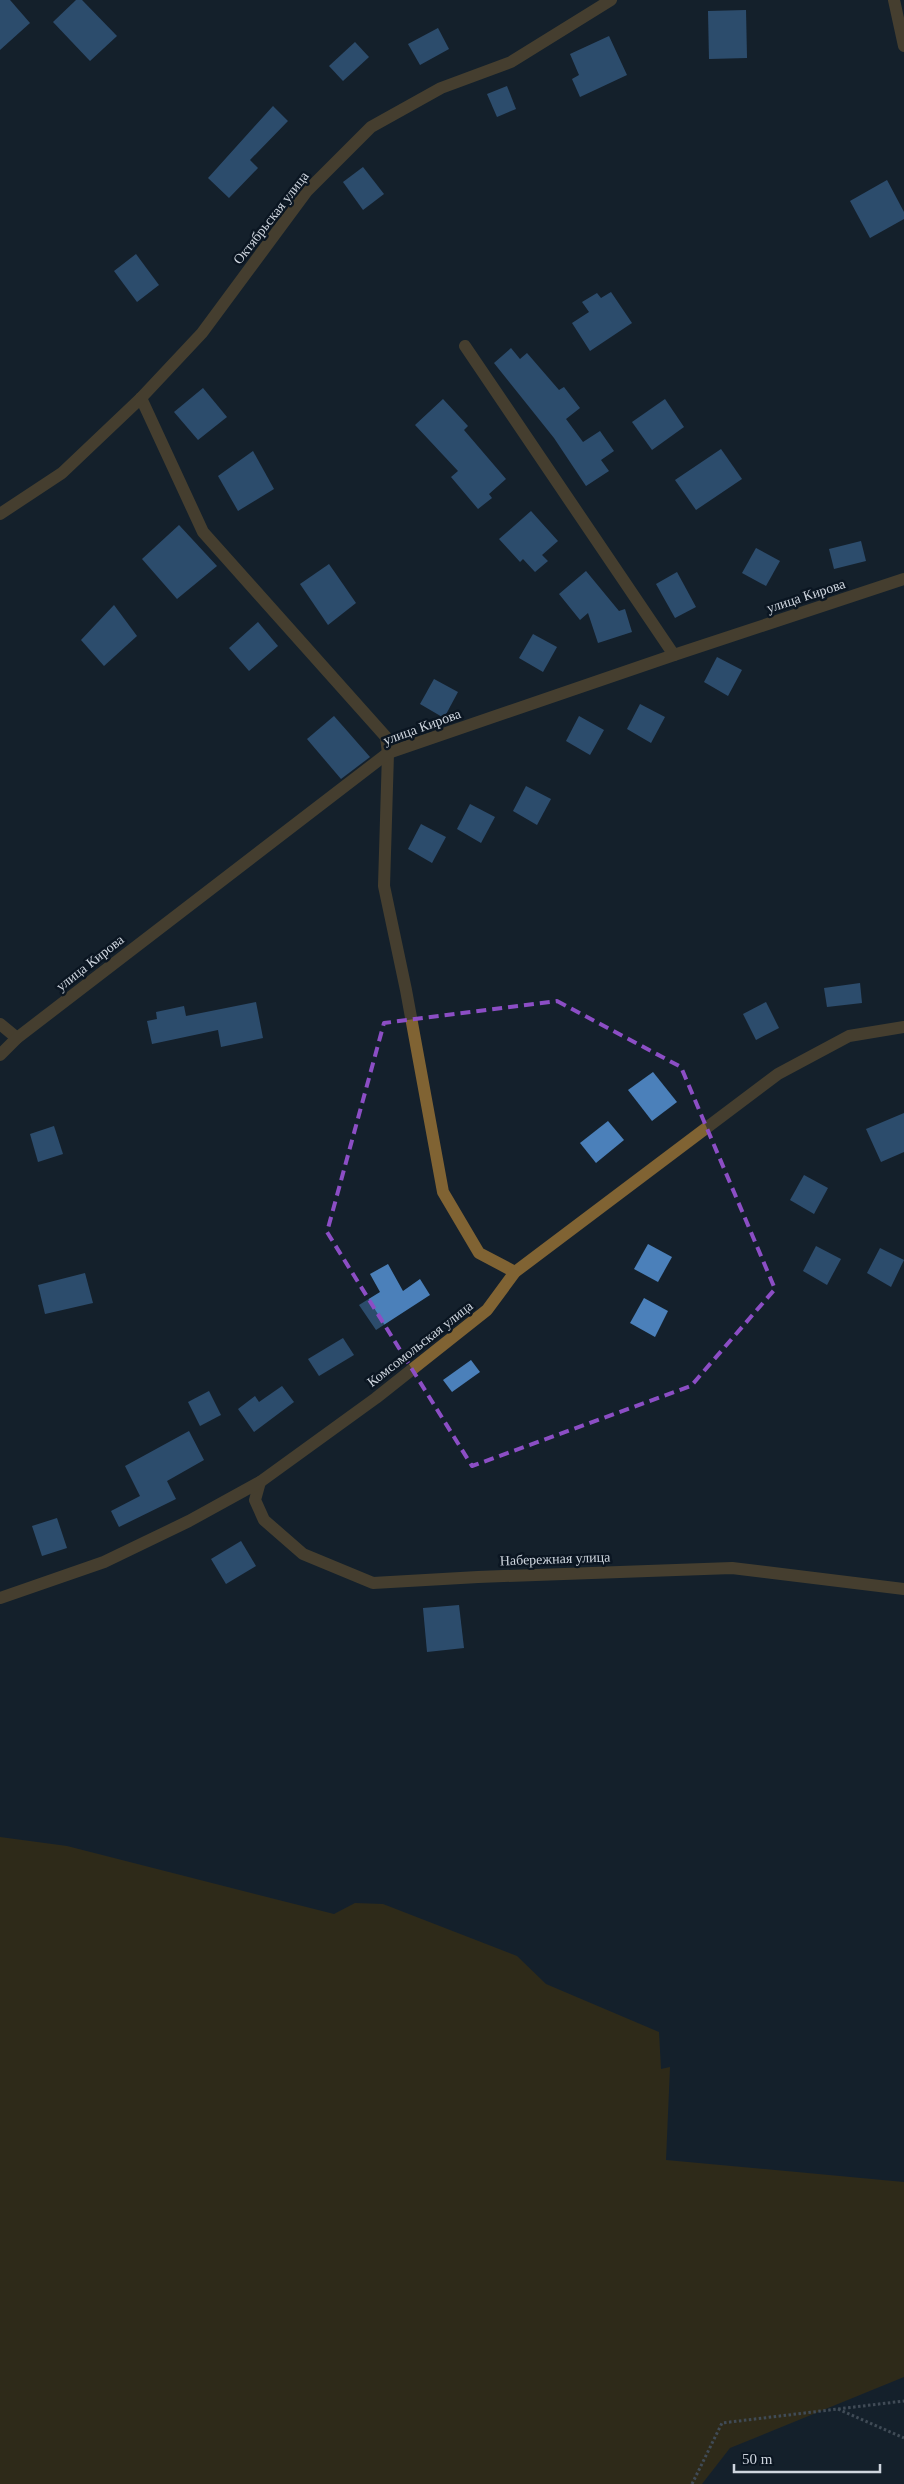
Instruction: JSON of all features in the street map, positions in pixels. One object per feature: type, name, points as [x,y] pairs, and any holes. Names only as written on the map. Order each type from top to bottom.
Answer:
[{"type":"street","name":"Октябрьская улица","points":[[0,514],[62,474],[141,398],[202,333],[307,191],[371,127],[441,88],[511,62],[611,0]]},
{"type":"street","points":[[894,0],[904,46]]},
{"type":"street","points":[[465,346],[674,655]]},
{"type":"street","points":[[141,398],[203,532],[386,737],[388,753],[384,886],[406,990],[443,1192],[479,1253],[515,1272]]},
{"type":"street","name":"улица Кирова","points":[[0,1055],[17,1038],[388,753],[904,579]]},
{"type":"street","points":[[0,1024],[17,1038]]},
{"type":"street","name":"Комсомольская улица","points":[[0,1598],[104,1562],[189,1521],[260,1482],[376,1398],[487,1310],[515,1272],[778,1074],[849,1036],[904,1027]]},
{"type":"street","name":"Набережная улица","points":[[260,1482],[255,1500],[264,1520],[303,1554],[373,1582],[478,1576],[732,1568],[904,1588]]},
{"type":"path","points":[[692,2484],[722,2423],[904,2401]]},
{"type":"path","points":[[838,2409],[904,2438]]},
{"type":"highlighted area","points":[[557,1001],[681,1067],[775,1289],[691,1386],[472,1466],[327,1232],[384,1023]]},
{"type":"shaded area","points":[[0,1837],[67,1846],[334,1914],[355,1903],[383,1904],[517,1956],[546,1984],[659,2032],[661,2069],[670,2067],[666,2160],[904,2182],[904,2377],[730,2448],[702,2484],[0,2484]]},
{"type":"building","points":[[0,0],[10,0],[30,23],[0,50]]},
{"type":"building","points":[[76,0],[82,0],[117,36],[90,61],[53,22]]},
{"type":"building","points":[[746,10],[747,58],[709,59],[708,11]]},
{"type":"building","points":[[438,28],[449,49],[420,65],[408,44]]},
{"type":"building","points":[[609,36],[627,75],[580,97],[572,79],[579,75],[570,54]]},
{"type":"building","points":[[355,42],[369,57],[343,81],[329,66]]},
{"type":"building","points":[[507,86],[516,109],[497,117],[487,94]]},
{"type":"building","points":[[273,106],[288,121],[250,160],[258,168],[229,198],[208,178]]},
{"type":"building","points":[[363,167],[384,194],[363,210],[343,182]]},
{"type":"building","points":[[887,180],[904,212],[904,219],[870,238],[850,201]]},
{"type":"building","points":[[136,254],[159,285],[137,302],[114,271]]},
{"type":"building","points":[[611,292],[632,323],[590,351],[572,323],[589,312],[582,302],[597,293],[601,298]]},
{"type":"building","points":[[511,348],[520,359],[527,353],[559,390],[564,387],[580,408],[566,419],[583,442],[600,431],[614,451],[601,460],[609,471],[586,486],[554,438],[494,363]]},
{"type":"building","points":[[203,388],[227,417],[198,440],[174,412]]},
{"type":"building","points":[[443,399],[468,426],[464,430],[506,479],[489,494],[492,498],[478,509],[451,477],[458,471],[415,425]]},
{"type":"building","points":[[665,399],[684,427],[652,450],[632,422]]},
{"type":"building","points":[[721,449],[742,479],[696,510],[675,480]]},
{"type":"building","points":[[253,451],[274,489],[238,511],[218,476]]},
{"type":"building","points":[[531,511],[558,541],[542,555],[548,561],[535,572],[523,559],[520,562],[499,539]]},
{"type":"building","points":[[179,525],[217,566],[177,599],[142,559]]},
{"type":"building","points":[[861,541],[866,561],[834,569],[829,549]]},
{"type":"building","points":[[756,548],[780,561],[766,586],[742,573]]},
{"type":"building","points":[[329,564],[356,603],[328,625],[300,584]]},
{"type":"building","points":[[586,571],[619,611],[625,609],[632,632],[598,643],[588,613],[580,620],[559,594]]},
{"type":"building","points":[[677,572],[696,607],[675,618],[656,584]]},
{"type":"building","points":[[114,605],[137,636],[104,666],[81,640]]},
{"type":"building","points":[[258,622],[278,646],[249,671],[229,648]]},
{"type":"building","points":[[533,634],[557,647],[543,672],[519,658]]},
{"type":"building","points":[[717,657],[742,670],[728,696],[704,682]]},
{"type":"building","points":[[434,679],[458,692],[444,718],[420,704]]},
{"type":"building","points":[[640,704],[665,717],[651,743],[627,729]]},
{"type":"building","points":[[334,716],[370,757],[341,779],[307,739]]},
{"type":"building","points":[[579,716],[604,730],[590,755],[566,741]]},
{"type":"building","points":[[526,786],[551,799],[537,825],[513,811]]},
{"type":"building","points":[[470,804],[495,817],[481,843],[457,829]]},
{"type":"building","points":[[421,824],[446,837],[432,863],[408,849]]},
{"type":"building","points":[[860,983],[862,1003],[827,1007],[824,988]]},
{"type":"building","points":[[256,1002],[263,1038],[221,1047],[218,1030],[152,1044],[147,1021],[157,1019],[156,1012],[184,1006],[186,1016]]},
{"type":"building","points":[[766,1002],[779,1028],[756,1040],[743,1014]]},
{"type":"building","points":[[653,1072],[677,1102],[652,1121],[628,1090]]},
{"type":"building","points":[[904,1113],[904,1152],[881,1162],[866,1129]]},
{"type":"building","points":[[608,1121],[624,1140],[596,1163],[580,1143]]},
{"type":"building","points":[[54,1126],[63,1154],[38,1162],[30,1134]]},
{"type":"building","points":[[804,1175],[828,1188],[814,1214],[790,1200]]},
{"type":"building","points":[[648,1244],[672,1257],[658,1282],[634,1269]]},
{"type":"building","points":[[816,1246],[841,1259],[827,1285],[803,1271]]},
{"type":"building","points":[[880,1248],[904,1260],[891,1287],[867,1273]]},
{"type":"building","points":[[388,1264],[403,1291],[420,1279],[430,1295],[376,1330],[359,1305],[380,1292],[370,1274]]},
{"type":"building","points":[[85,1273],[93,1303],[45,1314],[38,1285]]},
{"type":"building","points":[[644,1298],[668,1311],[655,1337],[630,1323]]},
{"type":"building","points":[[343,1338],[354,1355],[319,1376],[308,1359]]},
{"type":"building","points":[[471,1360],[480,1372],[452,1392],[443,1380]]},
{"type":"building","points":[[282,1386],[294,1402],[254,1432],[238,1409],[255,1396],[259,1402]]},
{"type":"building","points":[[209,1391],[221,1415],[200,1426],[188,1402]]},
{"type":"building","points":[[189,1431],[204,1460],[167,1481],[176,1499],[119,1527],[111,1511],[140,1496],[125,1466]]},
{"type":"building","points":[[57,1518],[67,1548],[42,1556],[32,1526]]},
{"type":"building","points":[[241,1541],[256,1566],[226,1584],[211,1559]]},
{"type":"building","points":[[459,1605],[464,1648],[427,1652],[423,1608]]}]
